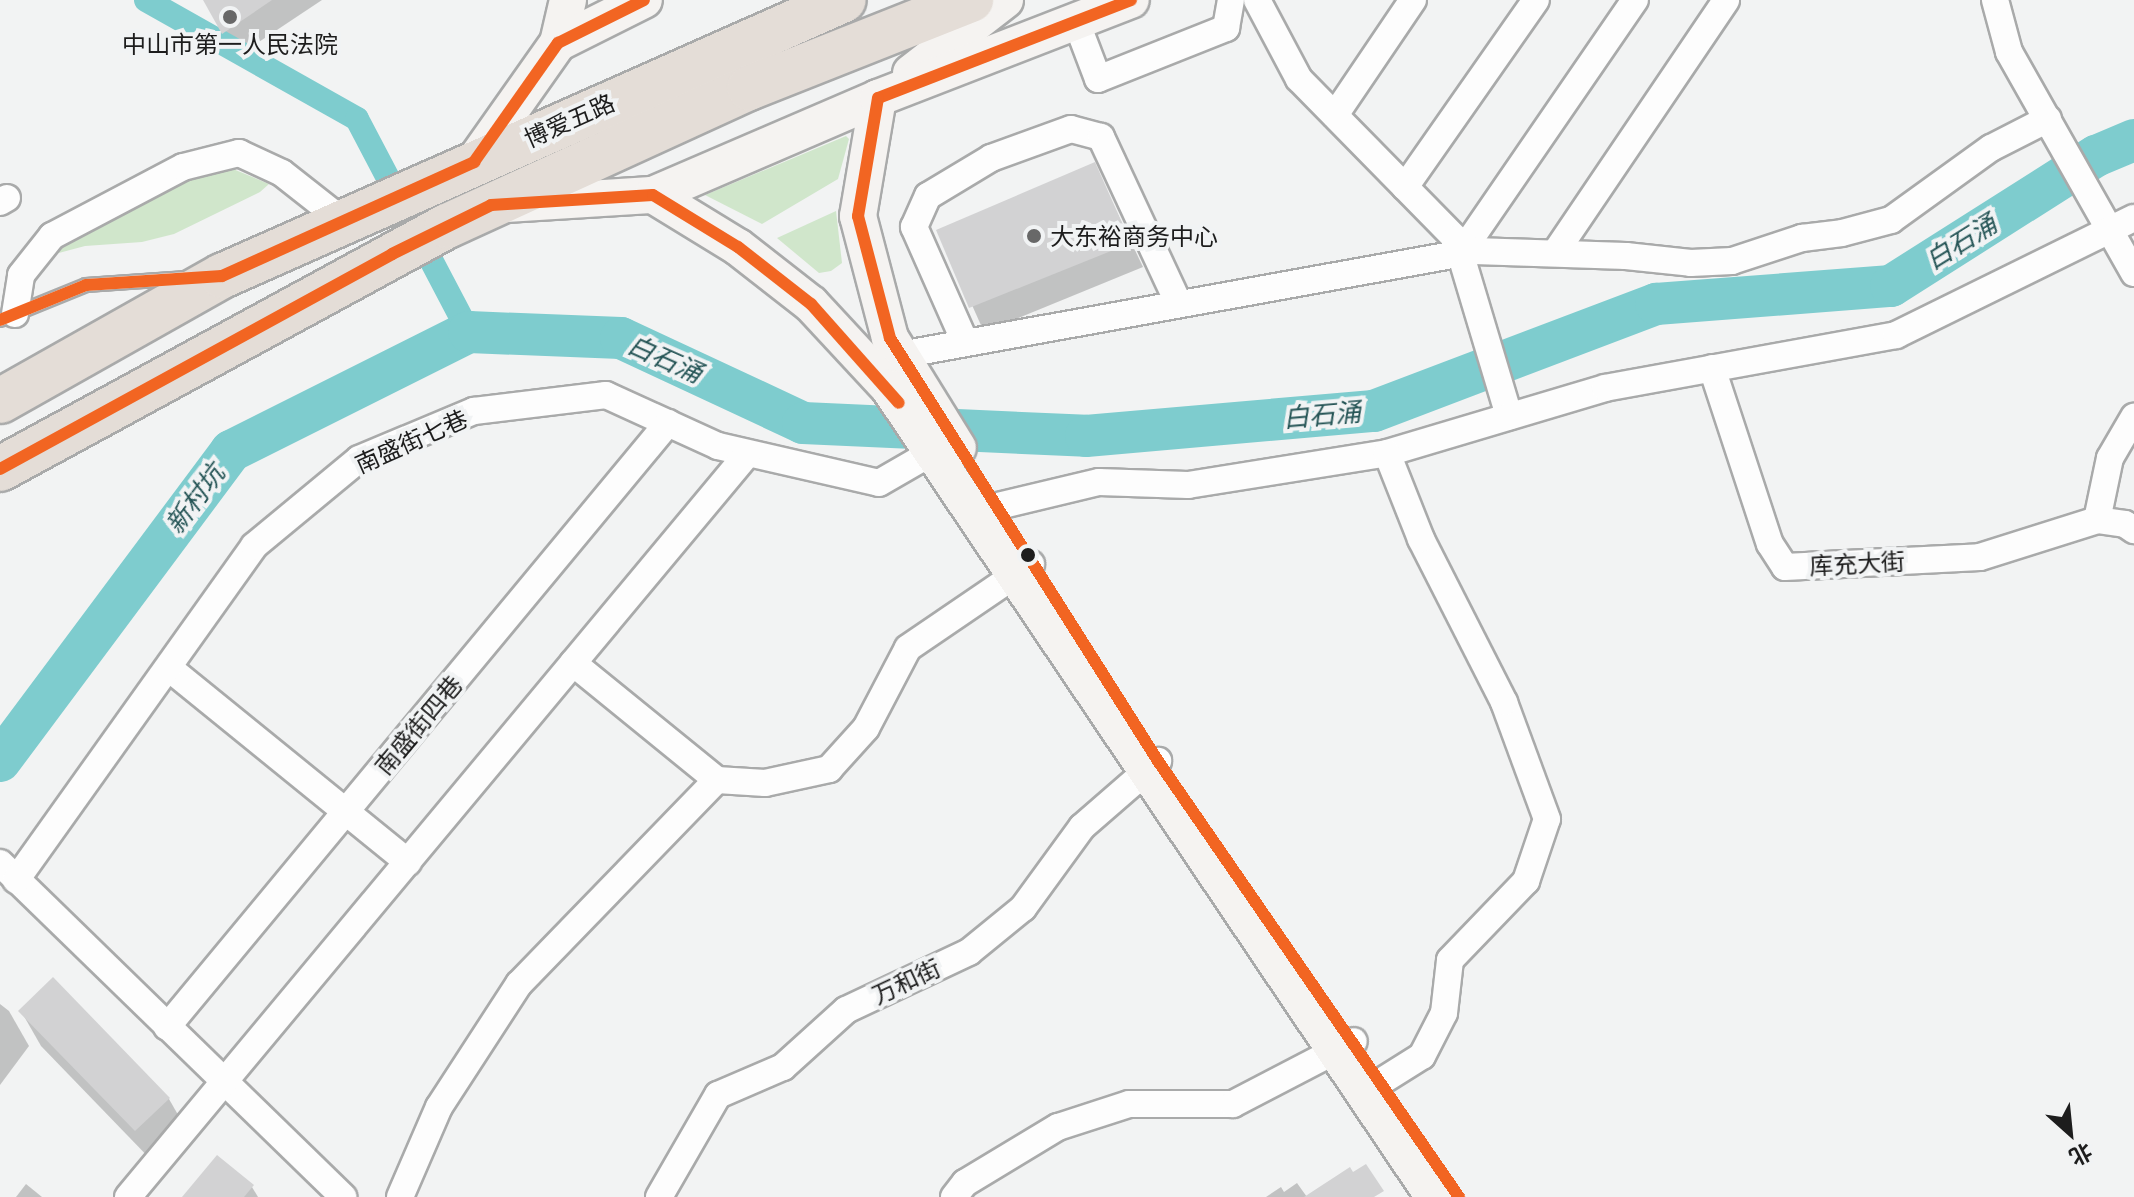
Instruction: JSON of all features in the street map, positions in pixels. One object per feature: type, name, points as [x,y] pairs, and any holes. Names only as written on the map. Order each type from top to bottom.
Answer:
[{"type":"highway","name":"博爱五路","points":[[0,401],[222,276],[844,0]]},
{"type":"highway","name":"博爱五路","points":[[0,469],[447,226],[749,88],[971,0]]},
{"type":"street","points":[[474,162],[558,43],[568,0]]},
{"type":"street","points":[[558,43],[644,0]]},
{"type":"street","points":[[1005,0],[878,98],[858,216],[898,369],[950,465],[1024,569],[1153,766],[1346,1047],[1434,1197]]},
{"type":"street","name":"博爱五路","points":[[491,205],[653,195],[878,98],[1131,0]]},
{"type":"street","points":[[1076,21],[1098,79],[1226,28],[1231,0]]},
{"type":"street","points":[[1257,0],[1299,79],[1456,239],[1509,416]]},
{"type":"street","points":[[1335,115],[1413,0]]},
{"type":"street","points":[[1405,187],[1536,0]]},
{"type":"street","points":[[1461,253],[1635,0]]},
{"type":"street","points":[[1555,253],[1726,0]]},
{"type":"street","points":[[1995,0],[2009,52],[2134,273]]},
{"type":"street","points":[[898,369],[965,342],[1461,253],[1626,256],[1691,263],[1732,261],[1802,238],[1842,233],[1891,220],[1991,148],[2052,124]]},
{"type":"street","points":[[965,342],[914,227],[928,196],[991,158],[1071,129],[1101,137],[1178,302]]},
{"type":"street","points":[[8,317],[21,275],[52,236],[183,167],[239,153],[360,214]]},
{"type":"street","points":[[653,195],[738,247],[898,369]]},
{"type":"street","points":[[994,507],[1099,482],[1188,485],[1387,453],[1605,388],[1896,335],[2134,218]]},
{"type":"street","name":"库充大街","points":[[1712,368],[1770,544],[1785,567],[1980,557],[2097,520]]},
{"type":"street","name":"南盛街七巷","points":[[8,871],[169,668],[254,546],[359,459],[474,411],[606,395],[718,446],[879,483],[950,465]]},
{"type":"street","points":[[2134,417],[2110,458],[2097,520],[2125,524],[2134,530]]},
{"type":"street","name":"南盛街四巷","points":[[167,1027],[668,423]]},
{"type":"street","points":[[128,1197],[748,453]]},
{"type":"street","points":[[1382,1081],[1422,1056],[1444,1013],[1450,960],[1526,881],[1547,819],[1504,702],[1421,539],[1387,453]]},
{"type":"street","points":[[950,465],[994,507],[1024,569]]},
{"type":"street","points":[[573,663],[717,780],[765,783],[829,769],[866,728],[908,648],[1024,569]]},
{"type":"street","points":[[169,668],[408,862]]},
{"type":"street","name":"万和街","points":[[659,1197],[718,1095],[783,1067],[846,1010],[969,952],[1023,908],[1082,827],[1153,766]]},
{"type":"street","points":[[400,1197],[439,1107],[519,984],[717,780]]},
{"type":"street","points":[[8,871],[343,1197]]},
{"type":"street","points":[[1346,1047],[1382,1081],[1459,1197]]},
{"type":"street","points":[[954,1197],[965,1183],[1058,1127],[1129,1104],[1233,1104],[1346,1047]]},
{"type":"lane","points":[[8,317],[86,285],[222,276]]},
{"type":"green space","points":[[846,136],[849,139],[838,179],[762,224],[705,195]]},
{"type":"green space","points":[[221,164],[269,184],[260,192],[174,234],[142,242],[85,246],[40,258],[55,240]]},
{"type":"green space","points":[[836,211],[842,263],[831,271],[819,273],[777,238]]},
{"type":"building","name":"中山市第一人民法院","points":[[203,0],[272,0],[222,34]]},
{"type":"building","name":"大东裕商务中心","points":[[1095,162],[1131,243],[969,308],[936,230]]},
{"type":"building","points":[[53,977],[170,1098],[135,1131],[18,1011]]},
{"type":"building","points":[[217,1155],[254,1185],[244,1197],[182,1197]]},
{"type":"building","points":[[1366,1164],[1384,1191],[1374,1197],[1304,1197],[1350,1167],[1353,1172]]},
{"type":"waterway","points":[[146,0],[357,119],[469,332]]},
{"type":"waterway","name":"白石涌","points":[[0,761],[231,451],[469,332],[621,338],[803,423],[1086,436],[1374,411],[1656,304],[1891,286],[2096,156],[2134,140]]},
{"type":"transit line","points":[[0,320],[86,285],[222,276],[474,162],[558,43],[644,0]]},
{"type":"transit line","points":[[1131,0],[878,98],[858,216],[890,338],[1158,761],[1459,1197]]},
{"type":"transit line","points":[[0,469],[392,254],[491,205],[653,195],[738,247],[811,304],[899,403]]},
{"type":"place","name":"中山市第一人民法院","points":[[230,17]]},
{"type":"place","name":"大东裕商务中心","points":[[1034,236]]},
{"type":"water label","name":"新村坑","points":[[195,499]]}]
